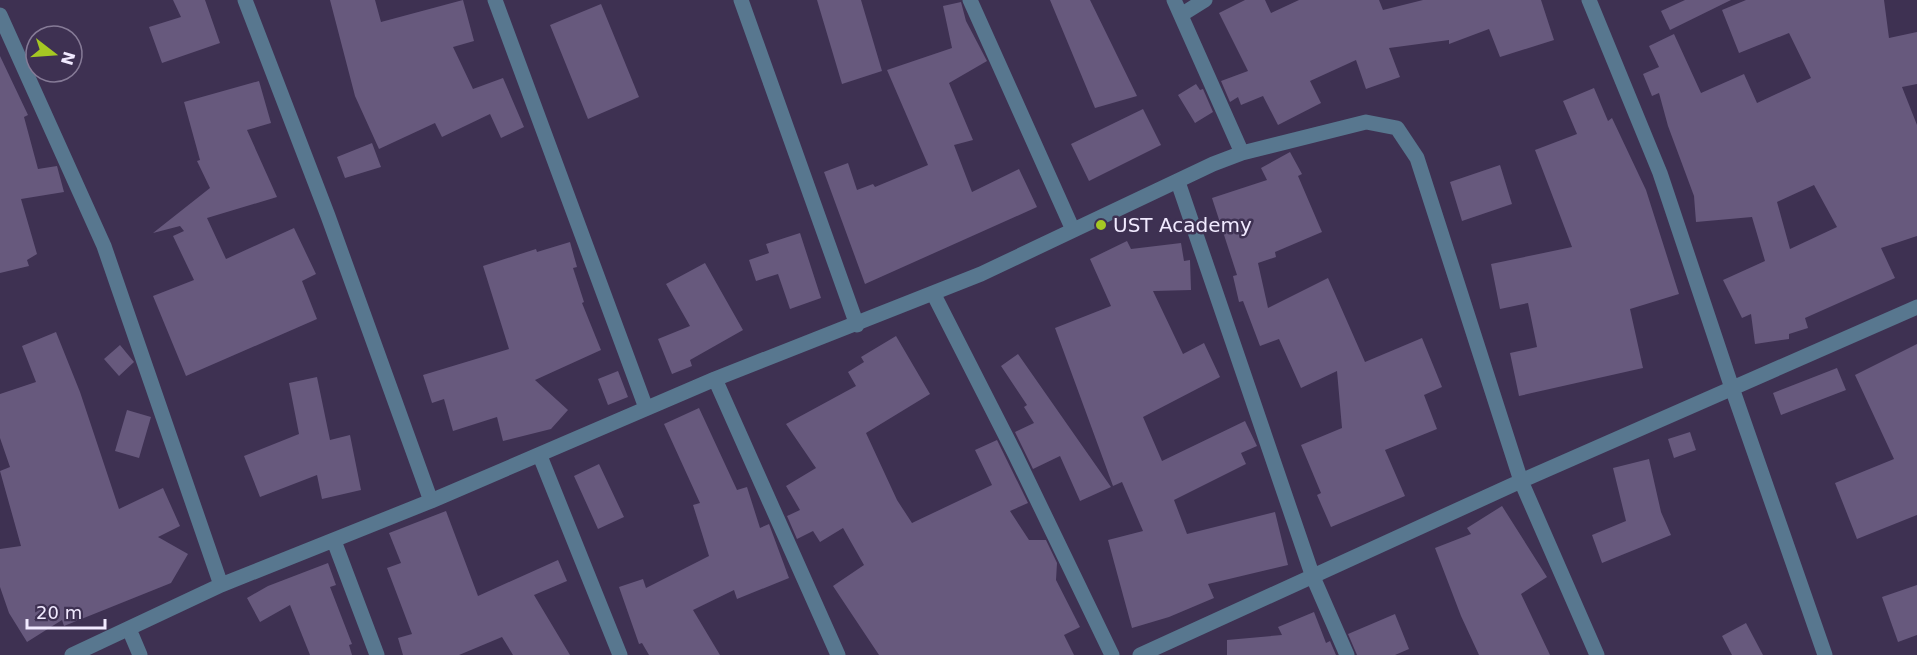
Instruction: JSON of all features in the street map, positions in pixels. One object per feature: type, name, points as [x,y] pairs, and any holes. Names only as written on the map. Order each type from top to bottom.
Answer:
[{"type":"street","points":[[245,0],[328,216],[431,501]]},
{"type":"street","points":[[495,0],[646,408]]},
{"type":"street","points":[[741,0],[857,325]]},
{"type":"street","points":[[970,0],[1072,230]]},
{"type":"street","points":[[1174,0],[1242,153]]},
{"type":"street","points":[[1181,15],[1205,0]]},
{"type":"street","points":[[1589,0],[1660,173],[1825,655]]},
{"type":"street","points":[[0,15],[104,246],[221,585]]},
{"type":"street","points":[[72,655],[221,585],[540,456],[715,379],[857,325],[981,274],[1242,153],[1366,122],[1397,128],[1417,158],[1521,481],[1597,655]]},
{"type":"street","points":[[1178,182],[1313,578],[1347,655]]},
{"type":"street","points":[[933,293],[1015,454],[1112,655]]},
{"type":"street","points":[[1140,655],[1313,578],[1521,481],[1917,307]]},
{"type":"street","points":[[715,379],[838,655]]},
{"type":"street","points":[[540,456],[620,655]]},
{"type":"street","points":[[334,541],[377,655]]},
{"type":"street","points":[[129,629],[140,655]]},
{"type":"building","points":[[173,0],[205,0],[220,43],[162,63],[149,27],[181,17]]},
{"type":"building","points":[[330,0],[375,0],[381,22],[463,0],[474,41],[453,47],[473,89],[503,78],[524,127],[501,138],[490,114],[442,137],[435,123],[379,149],[355,96]]},
{"type":"building","points":[[817,0],[861,0],[882,71],[842,84]]},
{"type":"building","points":[[1050,0],[1090,0],[1137,96],[1095,108]]},
{"type":"building","points":[[1245,0],[1265,0],[1271,13],[1299,0],[1379,0],[1383,10],[1423,0],[1541,0],[1554,40],[1500,57],[1489,29],[1449,44],[1449,40],[1389,48],[1400,77],[1366,89],[1356,60],[1310,81],[1321,103],[1278,125],[1263,96],[1241,105],[1238,97],[1230,102],[1221,81],[1248,71],[1219,13]]},
{"type":"building","points":[[1685,0],[1731,0],[1670,30],[1661,11]]},
{"type":"building","points":[[1746,0],[1884,0],[1889,38],[1917,32],[1917,84],[1902,87],[1917,125],[1917,236],[1881,248],[1895,278],[1805,318],[1808,328],[1789,334],[1789,339],[1755,344],[1751,314],[1742,318],[1723,280],[1765,261],[1752,217],[1696,222],[1694,196],[1668,126],[1659,93],[1652,96],[1643,74],[1659,67],[1649,46],[1674,34],[1701,93],[1744,74],[1757,103],[1811,78],[1789,33],[1739,53],[1722,10]],"holes":[[[1814,185],[1837,227],[1790,249],[1777,202]]]},
{"type":"building","points":[[961,2],[966,21],[987,61],[949,83],[973,140],[954,145],[972,192],[1019,169],[1037,207],[865,284],[824,172],[848,163],[857,190],[873,184],[875,187],[928,165],[887,70],[952,48],[943,6]]},
{"type":"building","points":[[601,4],[639,97],[588,119],[550,25]]},
{"type":"building","points":[[0,56],[28,115],[24,117],[38,169],[57,166],[64,192],[21,199],[37,254],[27,260],[29,266],[0,273]]},
{"type":"building","points":[[259,81],[271,123],[247,130],[277,197],[207,218],[226,259],[294,228],[316,274],[302,281],[317,319],[186,376],[153,296],[194,280],[173,236],[184,231],[180,226],[153,233],[210,188],[197,161],[200,160],[184,102]]},
{"type":"building","points":[[1196,84],[1200,90],[1203,89],[1213,112],[1195,123],[1178,95]]},
{"type":"building","points":[[1594,88],[1608,121],[1612,118],[1646,190],[1679,294],[1630,309],[1643,368],[1519,396],[1510,353],[1537,347],[1528,303],[1500,309],[1491,264],[1572,247],[1535,150],[1577,134],[1563,101]]},
{"type":"building","points":[[1143,109],[1161,145],[1089,181],[1071,144]]},
{"type":"building","points":[[372,143],[381,167],[345,178],[337,157]]},
{"type":"building","points":[[1290,152],[1302,174],[1298,176],[1322,232],[1275,252],[1276,257],[1258,263],[1268,308],[1328,278],[1365,362],[1422,338],[1442,387],[1424,395],[1437,429],[1385,450],[1405,496],[1331,527],[1317,495],[1321,493],[1301,445],[1342,428],[1337,371],[1301,388],[1279,339],[1260,346],[1243,301],[1239,302],[1233,276],[1237,275],[1212,198],[1267,180],[1261,168]]},
{"type":"building","points":[[1500,165],[1512,204],[1462,221],[1450,182]]},
{"type":"building","points":[[800,233],[821,298],[790,309],[778,274],[756,281],[749,260],[769,253],[766,244]]},
{"type":"building","points":[[1127,241],[1131,249],[1181,243],[1184,261],[1190,260],[1191,290],[1153,291],[1183,354],[1204,343],[1220,377],[1143,417],[1162,461],[1245,421],[1257,446],[1241,453],[1246,464],[1174,500],[1187,534],[1275,512],[1288,565],[1208,584],[1214,598],[1169,617],[1132,628],[1108,540],[1143,531],[1122,482],[1113,486],[1055,328],[1111,306],[1090,259]]},
{"type":"building","points":[[570,242],[577,267],[573,268],[584,302],[582,303],[601,350],[535,380],[568,410],[551,429],[503,441],[497,417],[453,431],[444,399],[432,403],[423,375],[509,349],[483,266],[536,249],[537,252]]},
{"type":"building","points":[[705,263],[743,330],[690,360],[692,366],[672,374],[658,339],[690,326],[666,284]]},
{"type":"building","points":[[56,332],[80,392],[119,509],[163,488],[180,526],[158,537],[188,554],[171,583],[64,626],[62,620],[27,642],[9,613],[0,587],[0,549],[21,546],[0,471],[10,467],[0,438],[0,394],[36,382],[22,346]]},
{"type":"building","points":[[896,336],[930,394],[866,433],[897,500],[912,523],[992,485],[975,450],[997,440],[1028,503],[1010,511],[1029,540],[1046,540],[1057,563],[1056,580],[1080,627],[1064,635],[1074,655],[879,655],[833,586],[864,565],[843,528],[820,542],[813,531],[797,539],[787,516],[800,510],[786,486],[816,468],[786,424],[856,386],[848,372],[864,362],[861,357]]},
{"type":"building","points":[[1917,344],[1917,515],[1857,539],[1835,483],[1894,459],[1855,375]]},
{"type":"building","points":[[120,345],[134,362],[119,376],[104,359]]},
{"type":"building","points":[[1018,354],[1111,487],[1080,501],[1060,456],[1033,469],[1015,432],[1034,423],[1024,407],[1027,405],[1001,366]]},
{"type":"building","points":[[1837,368],[1846,390],[1781,415],[1773,393]]},
{"type":"building","points":[[618,371],[628,397],[608,405],[598,379]]},
{"type":"building","points":[[317,377],[330,440],[350,435],[361,490],[322,499],[317,475],[260,497],[244,456],[299,434],[289,383]]},
{"type":"building","points":[[699,408],[737,490],[747,487],[760,528],[769,524],[789,578],[737,599],[734,590],[693,610],[720,655],[649,655],[642,643],[639,644],[619,587],[643,579],[646,588],[709,556],[693,505],[700,503],[664,424]]},
{"type":"building","points":[[127,410],[151,417],[139,458],[115,451]]},
{"type":"building","points":[[1690,432],[1696,450],[1674,458],[1668,439]]},
{"type":"building","points":[[1649,459],[1661,512],[1671,535],[1602,563],[1592,535],[1626,521],[1613,468]]},
{"type":"building","points":[[599,464],[624,517],[598,529],[574,476]]},
{"type":"building","points":[[1502,506],[1547,577],[1521,594],[1550,655],[1479,655],[1461,616],[1435,548],[1471,534],[1467,528]]},
{"type":"building","points":[[446,511],[478,596],[558,560],[567,581],[534,595],[570,655],[513,655],[502,637],[459,655],[403,655],[398,638],[412,634],[387,568],[401,563],[389,533]]},
{"type":"building","points":[[328,563],[336,585],[330,587],[352,644],[349,645],[352,655],[310,655],[290,605],[260,622],[247,598],[268,586]]},
{"type":"building","points":[[1917,585],[1917,635],[1898,642],[1882,597]]},
{"type":"building","points":[[1314,612],[1326,643],[1330,641],[1336,655],[1227,655],[1227,640],[1282,635],[1278,627]]},
{"type":"building","points":[[1395,614],[1409,649],[1395,655],[1357,655],[1348,634]]},
{"type":"building","points":[[1746,623],[1763,655],[1732,655],[1722,636]]},
{"type":"place","name":"UST Academy","points":[[1101,225]]}]
